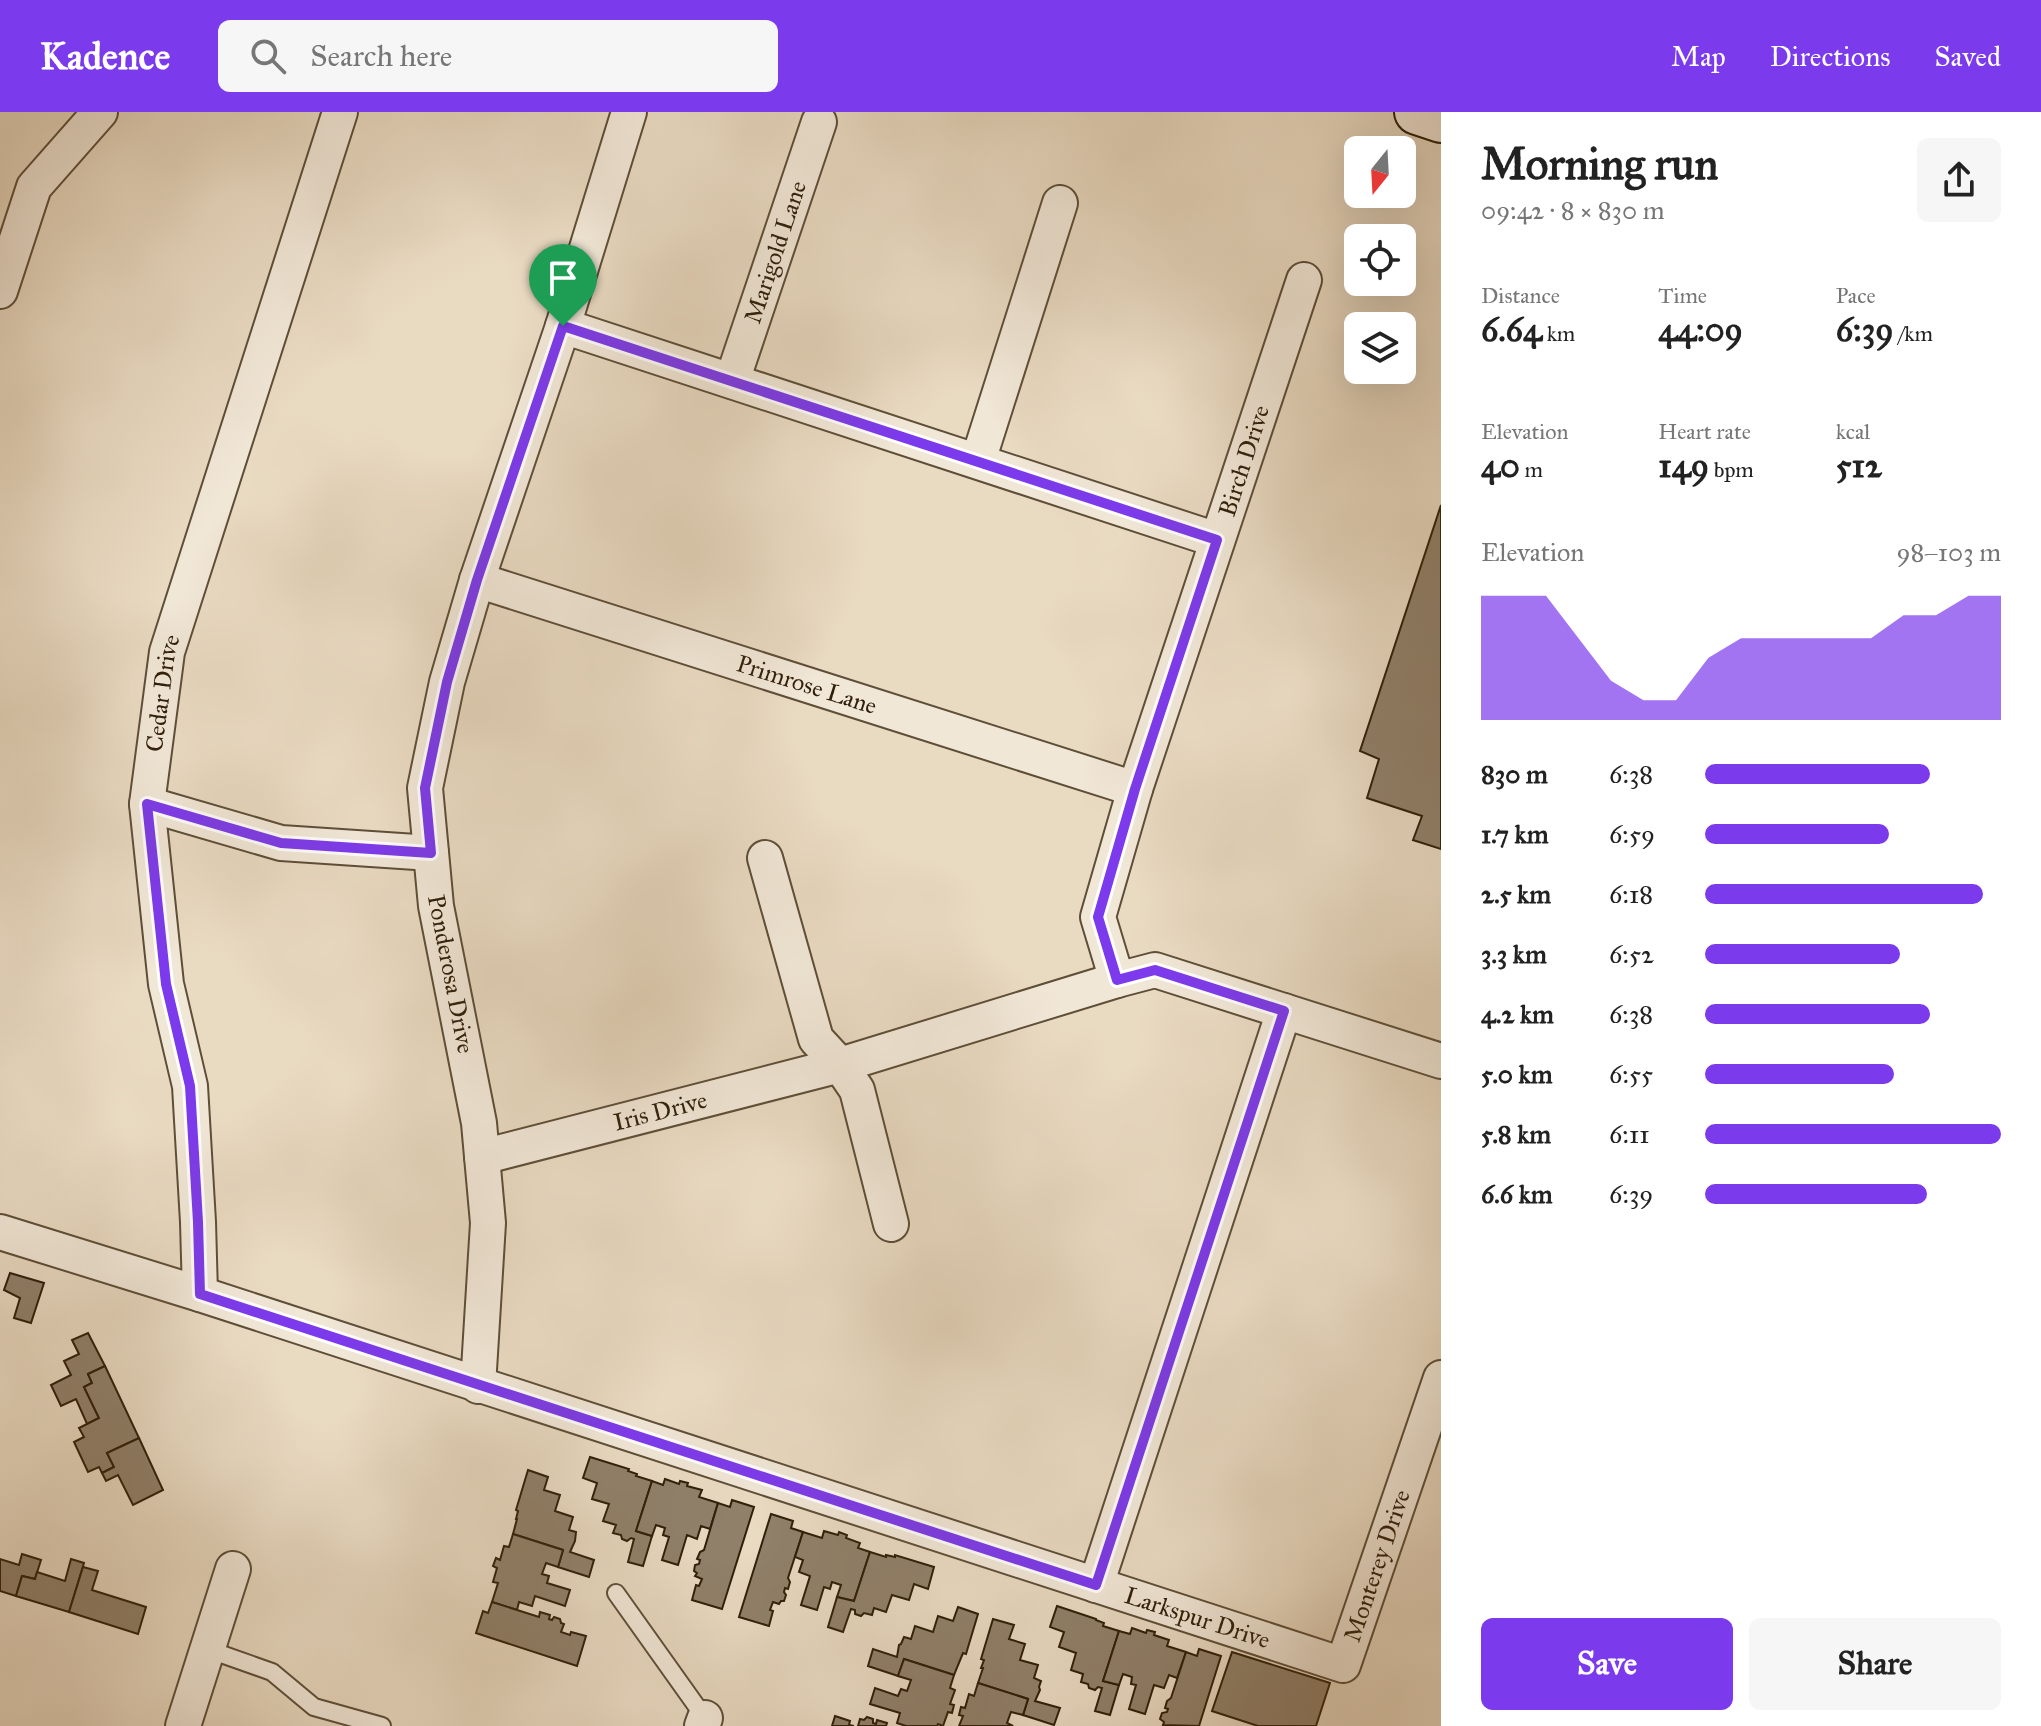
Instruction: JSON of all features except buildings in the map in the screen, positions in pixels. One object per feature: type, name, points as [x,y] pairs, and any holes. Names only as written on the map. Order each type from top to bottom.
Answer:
[{"type":"main road","points":[[1417,112],[1441,120]]},
{"type":"street","points":[[0,291],[34,187],[100,112]]},
{"type":"street","name":"Cedar Drive","points":[[200,1294],[190,1086],[166,984],[147,804],[167,652],[340,112]]},
{"type":"street","name":"Ponderosa Drive","points":[[478,1386],[488,1223],[479,1123],[436,906],[425,788],[447,682],[477,580],[563,326],[629,112]]},
{"type":"street","name":"Marigold Lane","points":[[732,381],[819,122]]},
{"type":"street","points":[[978,461],[1060,203]]},
{"type":"street","name":"Birch Drive","points":[[1117,980],[1098,917],[1135,789],[1304,280]]},
{"type":"street","points":[[563,326],[1217,540]]},
{"type":"street","name":"Primrose Lane","points":[[477,580],[1135,789]]},
{"type":"street","points":[[147,804],[281,843],[431,853]]},
{"type":"street","points":[[765,858],[816,1039],[840,1065],[857,1090],[891,1224]]},
{"type":"street","name":"Iris Drive","points":[[482,1157],[840,1065],[1155,970],[1441,1061]]},
{"type":"street","points":[[1096,1585],[1284,1011]]},
{"type":"street","name":"Larkspur Drive","points":[[0,1232],[1343,1665]]},
{"type":"street","name":"Monterey Drive","points":[[1343,1665],[1441,1378]]},
{"type":"street","points":[[183,1726],[233,1569]]},
{"type":"lane","points":[[616,1593],[703,1722]]},
{"type":"lane","points":[[207,1649],[272,1672],[314,1707],[382,1726]]},
{"type":"route","points":[[563,326],[1217,540],[1135,789],[1098,917],[1117,980],[1155,970],[1284,1011],[1096,1585],[200,1294],[190,1086],[166,984],[147,804],[281,843],[431,853],[425,788],[447,682],[477,580],[563,326]]}]
